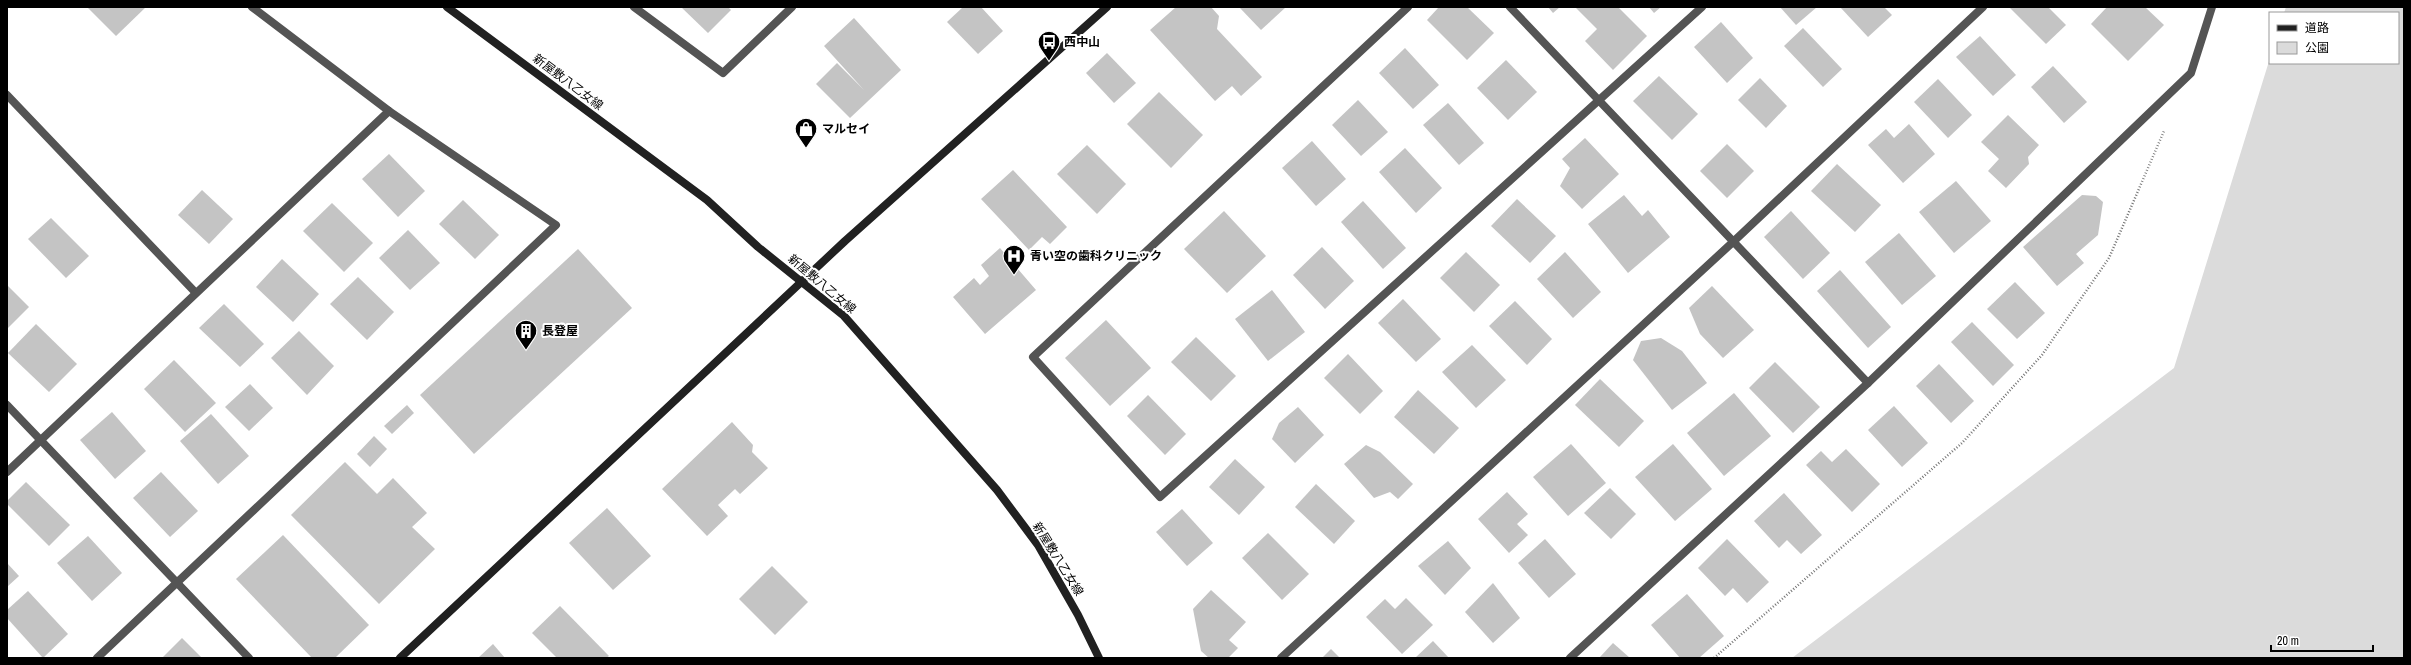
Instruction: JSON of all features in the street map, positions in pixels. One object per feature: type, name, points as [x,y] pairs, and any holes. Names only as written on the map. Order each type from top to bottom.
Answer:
[{"type":"street","points":[[97,658],[556,225],[389,111],[252,7]]},
{"type":"street","name":"新屋敷八乙女線","points":[[447,7],[707,200],[758,247],[844,316],[997,490],[1038,545],[1078,615],[1099,658]]},
{"type":"street","points":[[634,7],[723,73],[792,7]]},
{"type":"street","points":[[400,658],[802,282],[1107,7]]},
{"type":"street","points":[[1408,7],[1033,358],[1160,498],[1599,102],[1702,7]]},
{"type":"street","points":[[1510,7],[1868,383]]},
{"type":"street","points":[[1281,658],[1733,242],[1983,7]]},
{"type":"street","points":[[1570,658],[1868,383],[2191,73],[2212,7]]},
{"type":"street","points":[[7,95],[196,292]]},
{"type":"street","points":[[7,472],[389,111]]},
{"type":"street","points":[[7,405],[176,584],[249,658]]},
{"type":"path","points":[[1714,658],[1962,443],[2042,355],[2109,258],[2166,126]]},
{"type":"green space","points":[[2286,7],[2404,7],[2404,658],[1792,658],[2174,368],[2269,61],[2269,64],[2399,64],[2399,12],[2284,12]]},
{"type":"building","points":[[87,7],[146,7],[116,36]]},
{"type":"building","points":[[681,7],[728,7],[731,10],[708,33]]},
{"type":"building","points":[[963,7],[981,7],[1003,31],[978,54],[947,22]]},
{"type":"building","points":[[1176,7],[1211,7],[1219,16],[1217,29],[1262,77],[1241,96],[1232,86],[1215,101],[1150,30]]},
{"type":"building","points":[[1239,7],[1286,7],[1261,30]]},
{"type":"building","points":[[1439,7],[1467,7],[1494,33],[1467,60],[1427,20]]},
{"type":"building","points":[[1548,7],[1560,7],[1553,13]]},
{"type":"building","points":[[1575,7],[1618,7],[1647,36],[1613,70],[1585,41],[1597,29]]},
{"type":"building","points":[[1649,7],[1661,7],[1654,13]]},
{"type":"building","points":[[1780,7],[1817,7],[1796,25]]},
{"type":"building","points":[[1840,7],[1884,7],[1892,15],[1868,37]]},
{"type":"building","points":[[2009,7],[2048,7],[2066,25],[2046,44]]},
{"type":"building","points":[[2107,7],[2145,7],[2164,25],[2128,61],[2091,24]]},
{"type":"building","points":[[854,18],[901,70],[850,118],[816,84],[837,63],[864,90],[824,46]]},
{"type":"building","points":[[1721,22],[1753,58],[1727,83],[1694,47]]},
{"type":"building","points":[[1803,28],[1842,69],[1823,87],[1784,46]]},
{"type":"building","points":[[1980,36],[2016,75],[1993,96],[1956,57]]},
{"type":"building","points":[[1405,48],[1439,85],[1413,109],[1379,73]]},
{"type":"building","points":[[1107,53],[1136,83],[1114,103],[1086,73]]},
{"type":"building","points":[[1506,60],[1537,92],[1508,120],[1477,88]]},
{"type":"building","points":[[2053,66],[2087,102],[2064,123],[2031,87]]},
{"type":"building","points":[[1659,76],[1698,114],[1672,140],[1633,101]]},
{"type":"building","points":[[1760,78],[1787,106],[1766,128],[1738,100]]},
{"type":"building","points":[[1938,79],[1972,115],[1948,138],[1914,102]]},
{"type":"building","points":[[1159,92],[1203,135],[1171,168],[1127,124]]},
{"type":"building","points":[[1358,100],[1388,132],[1361,156],[1332,125]]},
{"type":"building","points":[[1448,103],[1484,143],[1459,165],[1423,125]]},
{"type":"building","points":[[2008,115],[2039,145],[2028,157],[2029,164],[2006,188],[1988,171],[1999,159],[1981,142]]},
{"type":"building","points":[[1909,124],[1935,154],[1903,183],[1868,145],[1886,129],[1894,138]]},
{"type":"building","points":[[1585,138],[1619,174],[1582,209],[1560,186],[1570,168],[1562,159]]},
{"type":"building","points":[[1312,141],[1346,179],[1316,206],[1282,168]]},
{"type":"building","points":[[1727,144],[1754,171],[1727,198],[1700,171]]},
{"type":"building","points":[[1087,145],[1126,184],[1097,214],[1057,174]]},
{"type":"building","points":[[1405,148],[1442,188],[1416,213],[1379,172]]},
{"type":"building","points":[[389,154],[425,191],[398,217],[362,179]]},
{"type":"building","points":[[1837,164],[1881,205],[1855,232],[1811,191]]},
{"type":"building","points":[[1013,170],[1067,227],[1050,244],[1042,237],[1029,250],[981,199]]},
{"type":"building","points":[[1956,181],[1991,221],[1954,253],[1919,212]]},
{"type":"building","points":[[202,190],[233,219],[209,244],[178,215]]},
{"type":"building","points":[[1624,195],[1642,216],[1648,210],[1670,237],[1628,273],[1588,224]]},
{"type":"building","points":[[2082,195],[2096,196],[2103,202],[2098,235],[2076,254],[2084,263],[2057,286],[2023,247]]},
{"type":"building","points":[[1517,199],[1556,236],[1530,263],[1491,226]]},
{"type":"building","points":[[463,200],[499,235],[475,259],[439,224]]},
{"type":"building","points":[[1363,201],[1406,248],[1383,269],[1341,222]]},
{"type":"building","points":[[332,203],[373,243],[344,272],[303,231]]},
{"type":"building","points":[[1224,211],[1266,256],[1227,293],[1184,249]]},
{"type":"building","points":[[1791,211],[1830,253],[1803,279],[1764,237]]},
{"type":"building","points":[[51,218],[89,256],[66,278],[28,239]]},
{"type":"building","points":[[408,230],[440,263],[410,290],[379,258]]},
{"type":"building","points":[[1899,233],[1936,276],[1902,305],[1865,262]]},
{"type":"building","points":[[1322,247],[1354,281],[1325,309],[1293,275]]},
{"type":"building","points":[[1000,248],[1036,290],[985,334],[953,297],[974,278],[980,285],[989,276],[981,265]]},
{"type":"building","name":"長登屋","points":[[578,249],[632,308],[474,454],[420,395]]},
{"type":"building","points":[[1466,252],[1500,285],[1474,312],[1440,278]]},
{"type":"building","points":[[1565,252],[1601,292],[1573,318],[1537,279]]},
{"type":"building","points":[[282,259],[319,294],[293,322],[256,287]]},
{"type":"building","points":[[1840,270],[1891,327],[1868,348],[1817,291]]},
{"type":"building","points":[[358,277],[394,312],[367,340],[330,304]]},
{"type":"building","points":[[2015,282],[2045,313],[2017,339],[1987,309]]},
{"type":"building","points":[[7,285],[29,307],[7,329]]},
{"type":"building","points":[[1712,286],[1754,330],[1723,358],[1700,334],[1689,308]]},
{"type":"building","points":[[1272,290],[1305,332],[1268,361],[1235,319]]},
{"type":"building","points":[[1403,299],[1441,339],[1416,362],[1378,323]]},
{"type":"building","points":[[1515,301],[1552,339],[1527,365],[1489,326]]},
{"type":"building","points":[[224,304],[264,344],[240,367],[199,328]]},
{"type":"building","points":[[1106,320],[1151,368],[1110,406],[1065,358]]},
{"type":"building","points":[[1972,322],[2014,365],[1993,386],[1951,342]]},
{"type":"building","points":[[36,324],[77,364],[49,392],[8,353]]},
{"type":"building","points":[[299,331],[334,366],[307,395],[271,358]]},
{"type":"building","points":[[1196,337],[1236,376],[1211,401],[1171,362]]},
{"type":"building","points":[[1661,338],[1682,351],[1707,383],[1672,410],[1633,360],[1641,341]]},
{"type":"building","points":[[1472,345],[1506,380],[1476,408],[1442,372]]},
{"type":"building","points":[[1348,354],[1383,391],[1360,414],[1324,378]]},
{"type":"building","points":[[174,360],[216,403],[185,432],[144,389]]},
{"type":"building","points":[[1775,362],[1820,407],[1793,433],[1749,388]]},
{"type":"building","points":[[1939,364],[1974,401],[1951,423],[1916,386]]},
{"type":"building","points":[[1600,379],[1644,421],[1619,447],[1575,405]]},
{"type":"building","points":[[250,384],[273,408],[249,431],[225,407]]},
{"type":"building","points":[[1418,390],[1459,428],[1434,454],[1394,417]]},
{"type":"building","points":[[1734,393],[1771,436],[1724,476],[1687,433]]},
{"type":"building","points":[[1148,395],[1186,434],[1165,455],[1127,416]]},
{"type":"building","points":[[407,405],[414,413],[392,434],[384,426]]},
{"type":"building","points":[[1894,406],[1928,443],[1902,467],[1868,430]]},
{"type":"building","points":[[1298,407],[1324,435],[1295,463],[1272,439],[1279,423]]},
{"type":"building","points":[[112,412],[146,451],[115,479],[80,440]]},
{"type":"building","points":[[211,414],[249,456],[218,484],[180,441]]},
{"type":"building","points":[[732,422],[753,445],[752,452],[768,468],[740,494],[735,489],[718,505],[728,516],[707,536],[662,489]]},
{"type":"building","points":[[374,436],[387,449],[370,467],[357,454]]},
{"type":"building","points":[[1571,444],[1606,483],[1568,516],[1533,477]]},
{"type":"building","points":[[1673,444],[1712,489],[1675,521],[1635,477]]},
{"type":"building","points":[[1366,445],[1380,452],[1413,484],[1398,499],[1390,492],[1374,498],[1344,464]]},
{"type":"building","points":[[1846,449],[1880,484],[1852,512],[1806,465],[1821,451],[1832,462]]},
{"type":"building","points":[[1235,459],[1265,487],[1239,515],[1209,487]]},
{"type":"building","points":[[345,462],[377,494],[393,478],[427,513],[412,527],[435,549],[379,604],[291,515]]},
{"type":"building","points":[[161,472],[198,511],[170,537],[133,498]]},
{"type":"building","points":[[26,482],[70,525],[49,546],[7,504],[7,501]]},
{"type":"building","points":[[1316,484],[1355,521],[1334,544],[1295,507]]},
{"type":"building","points":[[1610,488],[1636,514],[1611,539],[1584,513]]},
{"type":"building","points":[[1507,492],[1528,514],[1517,524],[1528,535],[1509,553],[1478,519]]},
{"type":"building","points":[[1784,493],[1822,535],[1801,554],[1787,540],[1779,548],[1754,521]]},
{"type":"building","points":[[607,508],[651,556],[613,590],[569,543]]},
{"type":"building","points":[[1182,509],[1213,543],[1187,566],[1156,532]]},
{"type":"building","points":[[1268,533],[1309,574],[1282,600],[1242,558]]},
{"type":"building","points":[[283,535],[369,625],[335,658],[312,658],[236,579]]},
{"type":"building","points":[[88,536],[122,573],[92,601],[57,563]]},
{"type":"building","points":[[1545,539],[1576,574],[1549,598],[1518,563]]},
{"type":"building","points":[[1727,539],[1769,582],[1747,603],[1733,588],[1725,596],[1698,568]]},
{"type":"building","points":[[1448,541],[1471,568],[1445,595],[1418,566]]},
{"type":"building","points":[[7,563],[19,576],[7,587]]},
{"type":"building","points":[[772,566],[808,602],[775,635],[739,599]]},
{"type":"building","points":[[1493,583],[1520,618],[1493,643],[1465,612]]},
{"type":"building","points":[[1211,590],[1246,622],[1229,640],[1238,648],[1228,658],[1209,658],[1201,651],[1193,609]]},
{"type":"building","points":[[28,591],[68,634],[43,658],[7,618],[7,610]]},
{"type":"building","points":[[1687,594],[1724,636],[1699,658],[1680,658],[1651,625]]},
{"type":"building","points":[[1406,598],[1433,625],[1402,654],[1366,617],[1385,599],[1395,609]]},
{"type":"building","points":[[560,606],[609,656],[606,658],[557,658],[532,633]]},
{"type":"building","points":[[182,638],[202,658],[162,658]]},
{"type":"building","points":[[1433,641],[1449,658],[1415,658]]},
{"type":"building","points":[[1613,643],[1630,658],[1599,658]]},
{"type":"building","points":[[493,644],[505,658],[478,658]]},
{"type":"building","points":[[1331,649],[1340,658],[1322,658]]},
{"type":"place","name":"西中山","points":[[1049,62]]},
{"type":"place","name":"マルセイ","points":[[806,148]]},
{"type":"place","name":"青い空の歯科クリニック","points":[[1014,276]]},
{"type":"place","name":"長登屋","points":[[526,350]]}]
